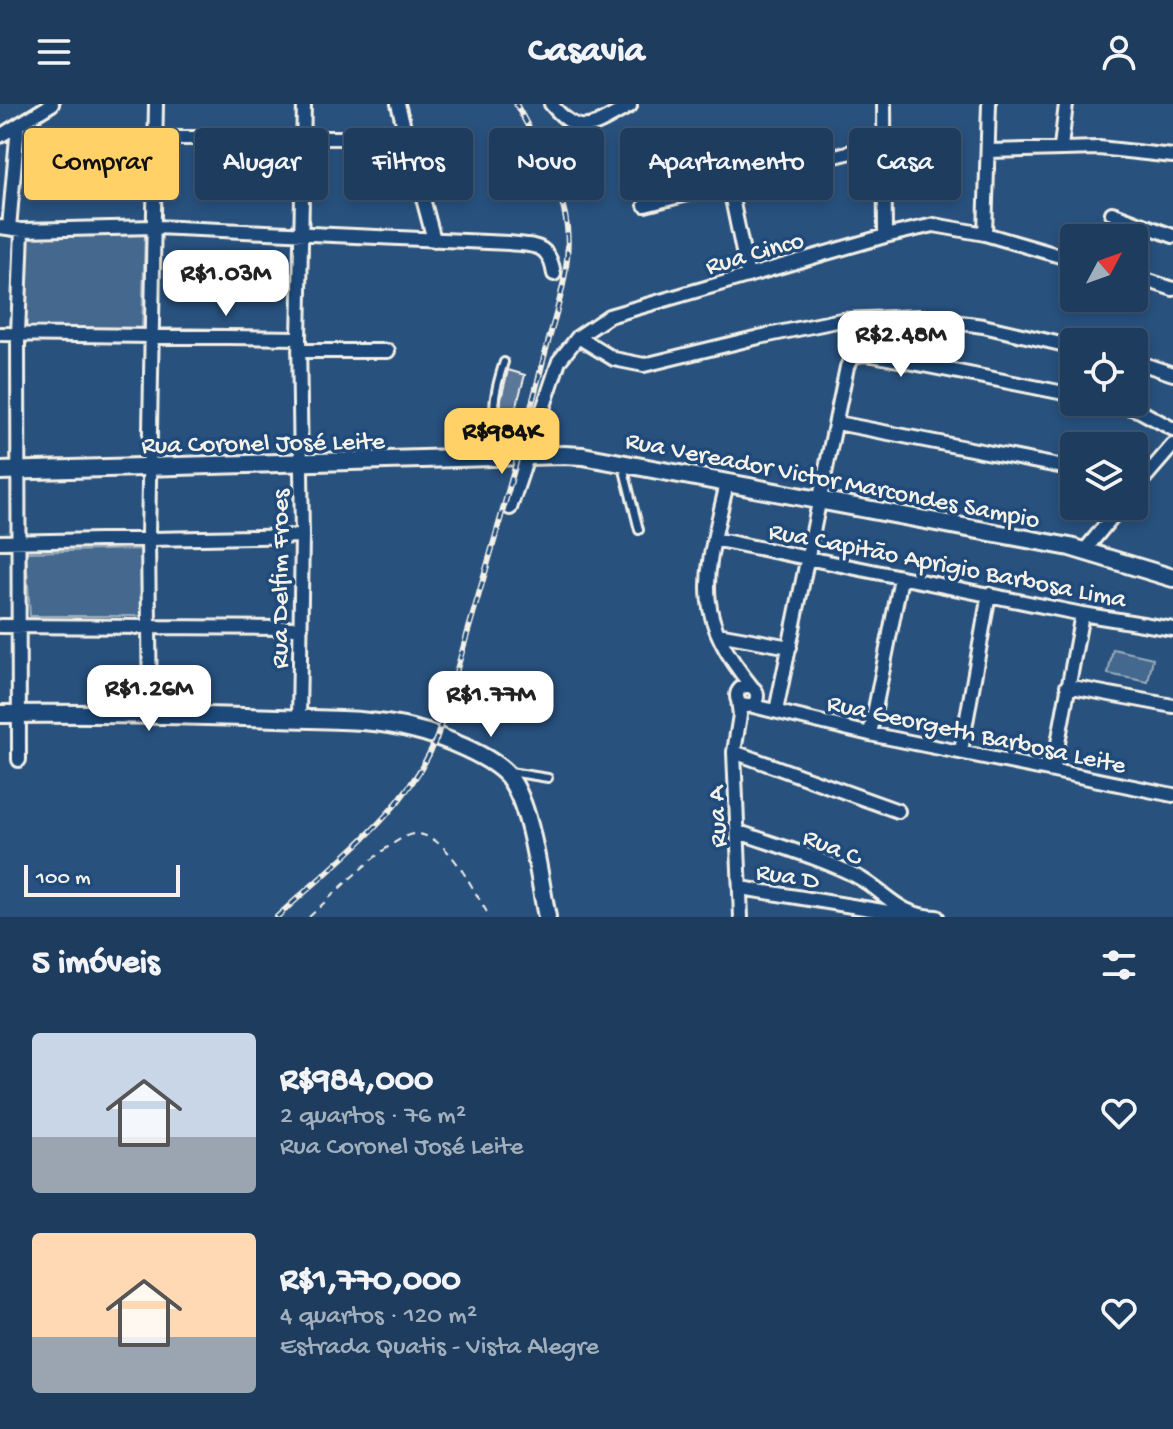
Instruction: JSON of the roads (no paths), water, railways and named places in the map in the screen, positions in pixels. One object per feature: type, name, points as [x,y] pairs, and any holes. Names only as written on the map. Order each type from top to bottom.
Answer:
[{"type":"street","points":[[0,136],[52,104]]},
{"type":"street","points":[[155,128],[156,104]]},
{"type":"street","name":"Rua Delfim Froes","points":[[303,128],[304,104]]},
{"type":"street","points":[[398,104],[405,128]]},
{"type":"street","points":[[551,104],[573,126],[585,127],[630,106]]},
{"type":"street","points":[[884,104],[885,128]]},
{"type":"street","points":[[985,234],[989,104]]},
{"type":"street","points":[[1061,147],[1066,104]]},
{"type":"street","points":[[18,126],[10,228],[18,334],[19,760]]},
{"type":"street","points":[[989,151],[1061,147],[1131,150],[1173,156]]},
{"type":"street","points":[[150,713],[148,538],[155,200]]},
{"type":"street","name":"Rua Delfim Froes","points":[[299,719],[302,200]]},
{"type":"street","points":[[424,200],[434,240]]},
{"type":"street","points":[[645,205],[665,200]]},
{"type":"street","points":[[732,200],[748,276]]},
{"type":"street","points":[[885,200],[885,236]]},
{"type":"street","points":[[1112,213],[1173,236]]},
{"type":"street","name":"Rua Cinco","points":[[510,508],[554,372],[566,350],[578,337],[609,316],[885,236],[940,224],[1060,256]]},
{"type":"street","points":[[10,228],[155,227],[519,244],[543,249],[552,259],[554,274]]},
{"type":"street","points":[[1148,280],[1170,286]]},
{"type":"street","points":[[578,337],[614,359],[644,365],[841,320],[919,317],[983,326],[1060,344]]},
{"type":"street","points":[[0,334],[153,335],[388,351]]},
{"type":"street","points":[[774,710],[821,502],[847,367],[853,357],[858,354],[873,355],[1060,392]]},
{"type":"street","points":[[1148,366],[1173,374]]},
{"type":"street","points":[[1148,415],[1173,429]]},
{"type":"street","points":[[837,423],[1060,466]]},
{"type":"street","points":[[1148,471],[1173,445]]},
{"type":"street","name":"Rua Vereador Victor Marcondes Sampio","points":[[528,456],[564,455],[623,463],[1085,550],[1173,578]]},
{"type":"street","name":"Rua Coronel José Leite","points":[[0,471],[528,456]]},
{"type":"street","points":[[727,483],[707,571],[706,591],[718,634],[737,670],[774,710]]},
{"type":"street","points":[[1085,550],[1110,520]]},
{"type":"street","points":[[0,542],[302,536]]},
{"type":"street","name":"Rua Capitão Aprigio Barbosa Lima","points":[[714,539],[1082,614],[1173,629]]},
{"type":"street","points":[[870,734],[901,578]]},
{"type":"street","points":[[961,751],[989,594]]},
{"type":"street","points":[[1053,770],[1082,614]]},
{"type":"street","points":[[0,626],[301,628]]},
{"type":"street","points":[[718,634],[790,647]]},
{"type":"street","name":"Rua A","points":[[737,670],[742,703],[734,752],[741,917]]},
{"type":"street","points":[[742,703],[746,686],[754,690]]},
{"type":"street","points":[[1067,686],[1173,706]]},
{"type":"street","name":"Rua Georgeth Barbosa Leite","points":[[742,703],[870,734],[1173,795]]},
{"type":"street","points":[[0,714],[150,713],[355,721],[413,729],[475,753],[503,770],[519,793],[547,917]]},
{"type":"street","points":[[734,752],[898,811]]},
{"type":"street","name":"Rua C","points":[[739,832],[854,875],[904,911]]},
{"type":"street","name":"Rua D","points":[[741,888],[937,917]]},
{"type":"street","name":"Rua D","points":[[904,911],[924,917]]},
{"type":"lane","points":[[504,362],[492,403],[505,457]]},
{"type":"lane","points":[[623,463],[639,530]]},
{"type":"lane","points":[[503,770],[548,778]]},
{"type":"railway","points":[[277,917],[388,813],[424,764],[437,737],[516,462],[567,263],[567,227],[560,195],[516,104]]}]
